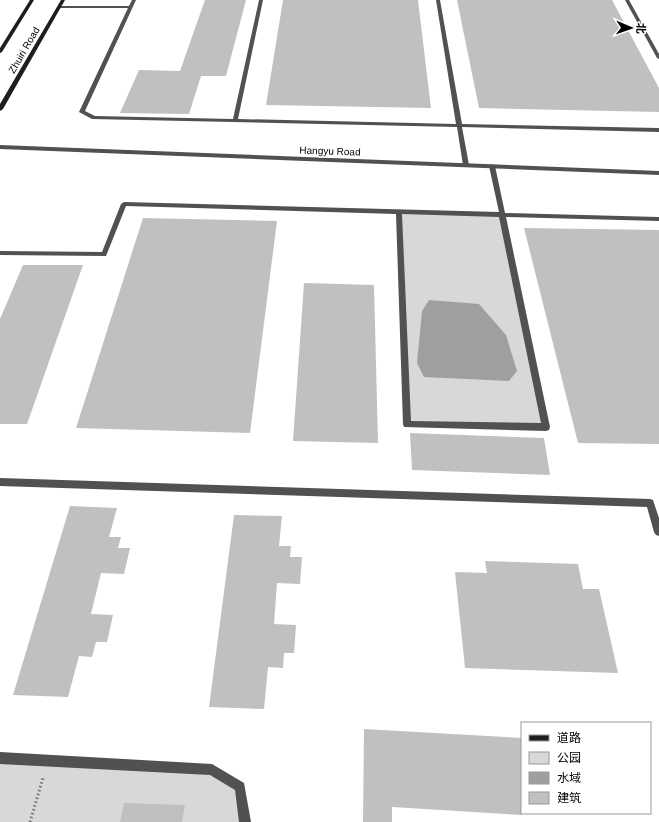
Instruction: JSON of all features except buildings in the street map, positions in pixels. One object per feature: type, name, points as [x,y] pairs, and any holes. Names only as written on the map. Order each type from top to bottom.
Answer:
[{"type":"main road","name":"Zhuiri Road","points":[[0,52],[32,0]]},
{"type":"main road","name":"Zhuiri Road","points":[[0,110],[63,0]]},
{"type":"street","points":[[134,0],[82,112],[94,118],[659,130]]},
{"type":"street","points":[[235,121],[261,0]]},
{"type":"street","points":[[438,0],[466,165]]},
{"type":"street","points":[[627,0],[659,58]]},
{"type":"street","points":[[59,7],[130,7]]},
{"type":"street","name":"Hangyu Road","points":[[0,147],[659,173]]},
{"type":"street","points":[[398,212],[408,424],[546,427],[492,166]]},
{"type":"street","points":[[0,253],[104,254],[124,204],[659,219]]},
{"type":"street","points":[[0,482],[650,503],[659,532]]},
{"type":"street","points":[[0,758],[212,770],[240,787],[245,822]]},
{"type":"path","points":[[30,822],[48,760]]},
{"type":"green space","points":[[399,212],[501,215],[546,427],[407,424]]},
{"type":"green space","points":[[0,758],[192,768],[240,787],[245,822],[0,822]]},
{"type":"water","points":[[429,300],[479,304],[506,335],[517,371],[509,381],[424,377],[417,363],[422,311]]}]
